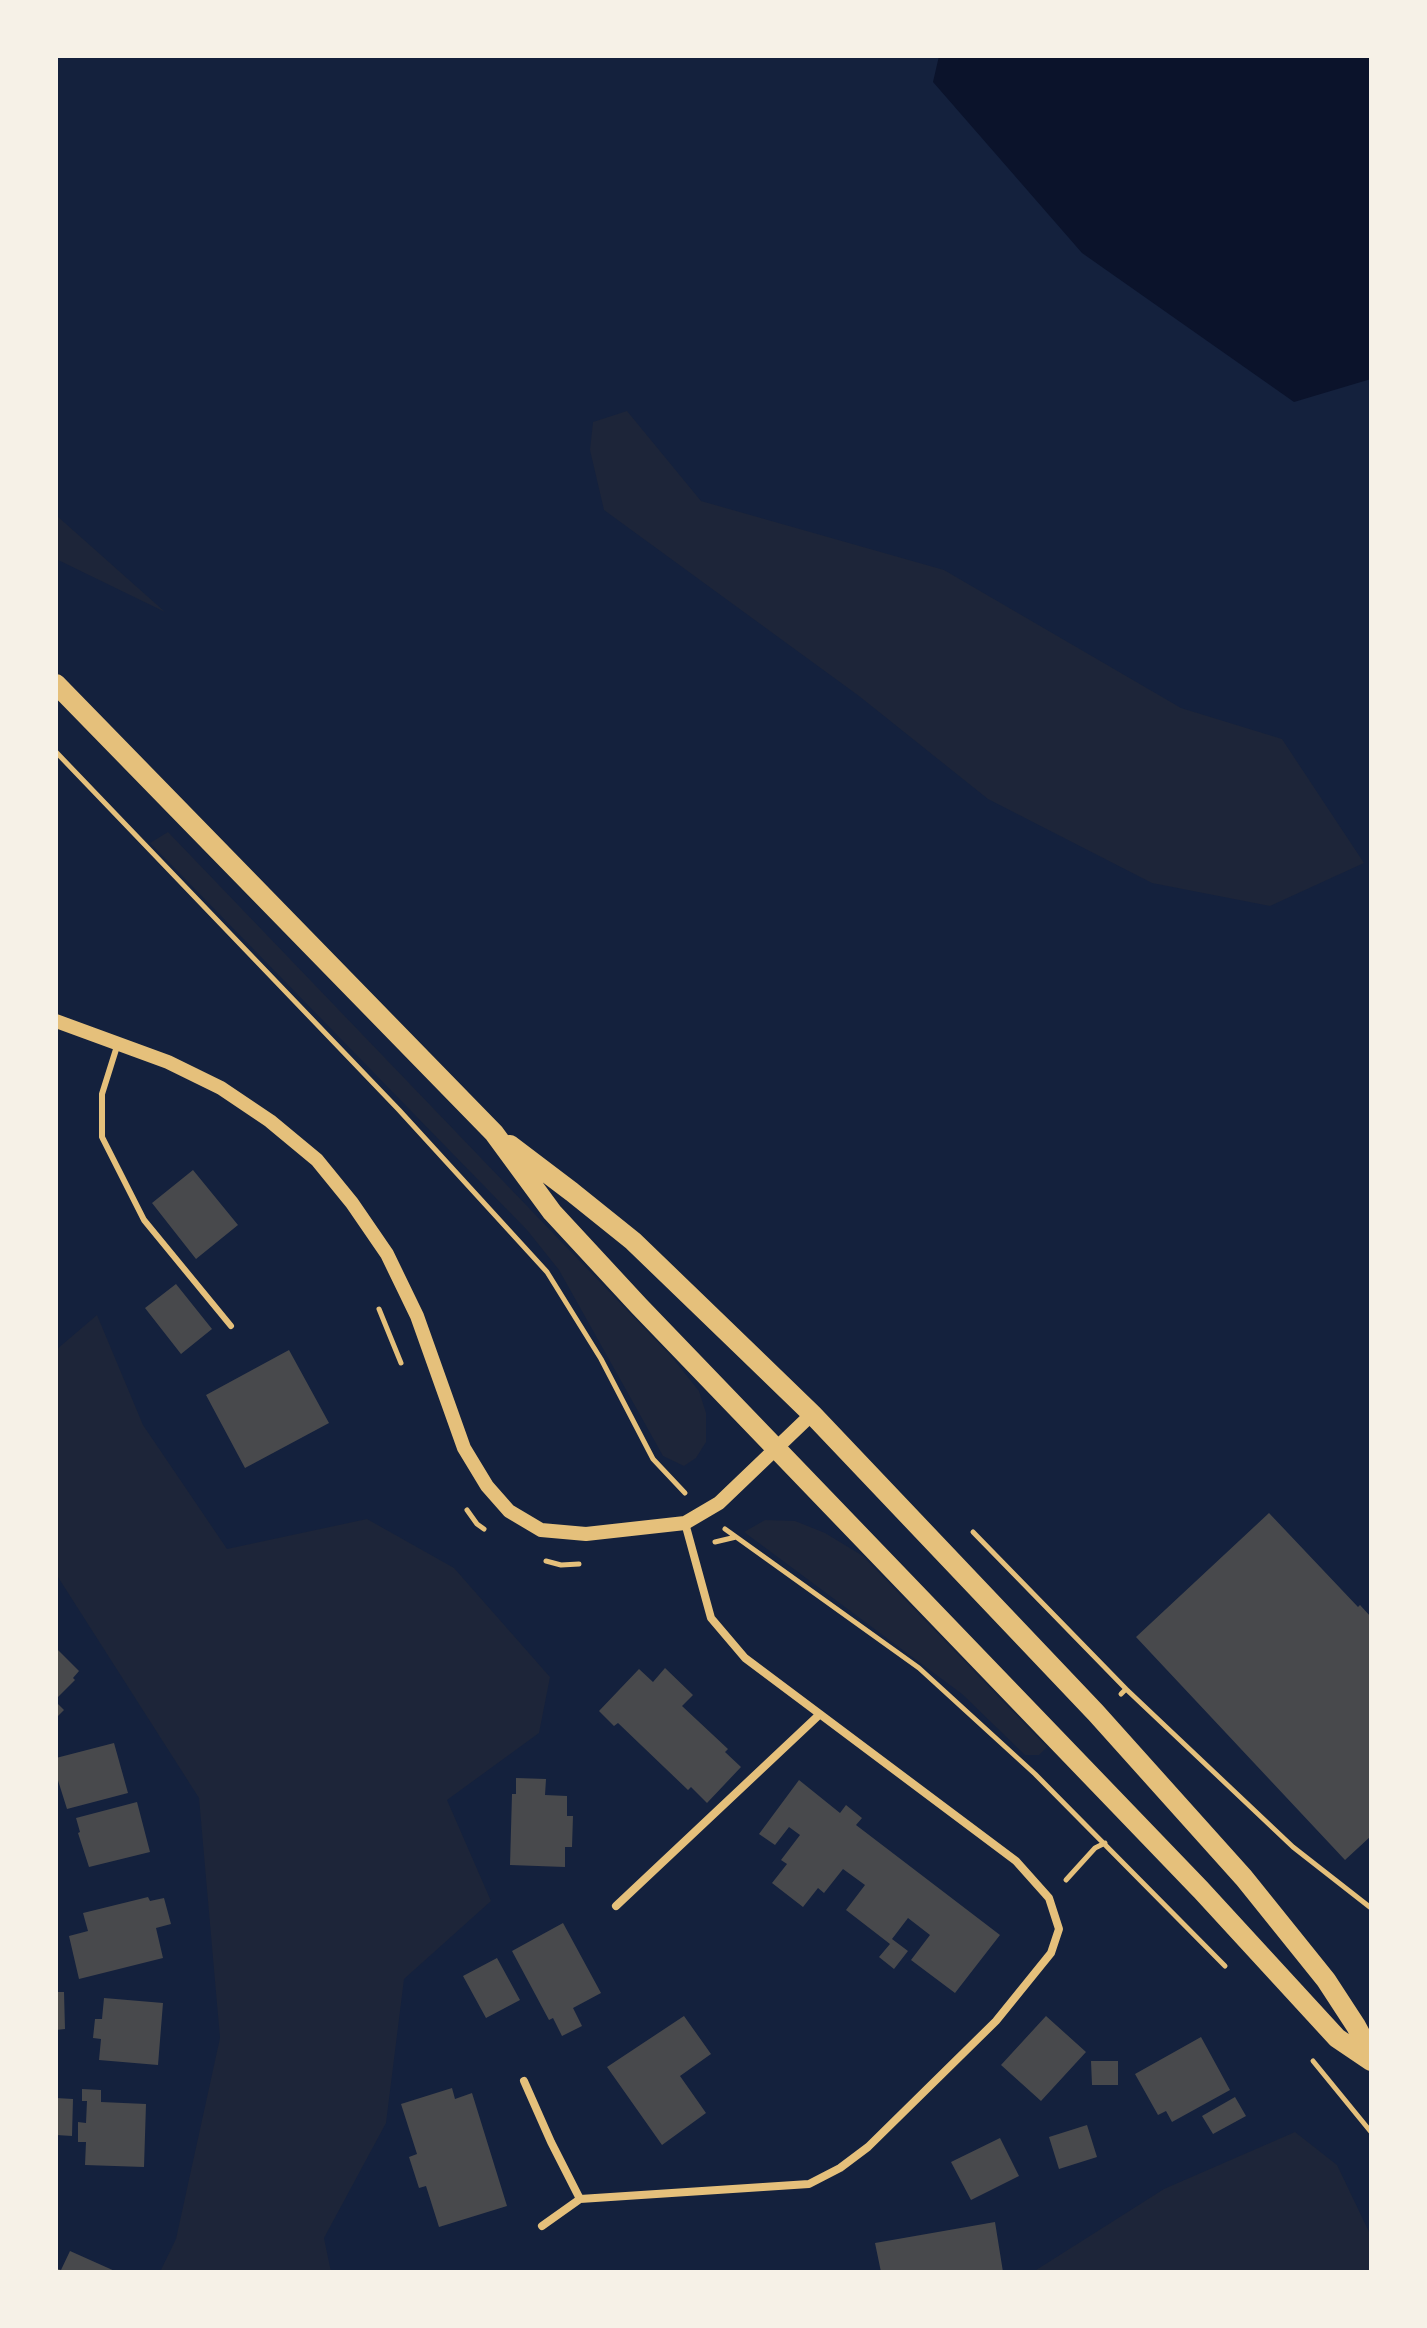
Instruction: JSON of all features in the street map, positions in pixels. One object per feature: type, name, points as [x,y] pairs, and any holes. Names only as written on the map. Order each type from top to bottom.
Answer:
[{"type":"main road","points":[[56,684],[494,1133],[552,1212],[639,1306],[1191,1879],[1337,2038],[1371,2061]]},
{"type":"main road","points":[[494,1133],[633,1241],[812,1414],[1194,1820],[1326,1980],[1371,2054]]},
{"type":"street","points":[[56,1021],[168,1062],[221,1088],[270,1121],[317,1160],[387,1254],[417,1316],[464,1448],[487,1486],[509,1511],[541,1530],[586,1534],[685,1523],[719,1503],[812,1414]]},
{"type":"street","points":[[542,2226],[580,2199],[809,2184],[840,2168],[868,2147],[996,2021],[1051,1953],[1059,1929],[1049,1898],[1016,1861],[745,1658],[711,1618],[685,1523]]},
{"type":"street","points":[[616,1906],[820,1714]]},
{"type":"street","points":[[524,2081],[580,2199]]},
{"type":"lane","points":[[118,1043],[102,1094],[102,1137],[144,1220],[231,1326]]},
{"type":"path","points":[[56,752],[399,1110],[547,1272],[601,1359],[653,1459],[704,1513],[919,1668],[1035,1774],[1236,1977]]},
{"type":"path","points":[[973,1532],[1126,1689]]},
{"type":"path","points":[[1049,1898],[1095,1848],[1105,1843]]},
{"type":"path","points":[[1310,2058],[1371,2132]]},
{"type":"shaded area","points":[[939,56],[1371,56],[1371,379],[1294,402],[1082,253],[933,82]]},
{"type":"shaded area","points":[[627,411],[701,501],[944,570],[1181,708],[1282,739],[1364,863],[1270,906],[1152,883],[988,799],[859,696],[604,510],[590,450],[593,422]]},
{"type":"shaded area","points":[[56,515],[165,612],[56,559]]},
{"type":"shaded area","points":[[168,832],[671,1356],[699,1391],[706,1413],[706,1442],[696,1458],[684,1466],[663,1456],[559,1270],[527,1230],[150,843]]},
{"type":"shaded area","points":[[97,1315],[143,1425],[227,1549],[367,1519],[454,1568],[550,1677],[539,1733],[447,1800],[491,1901],[404,1979],[386,2123],[324,2238],[331,2272],[160,2272],[176,2239],[220,2038],[199,1798],[56,1574],[56,1350]]},
{"type":"shaded area","points":[[765,1520],[795,1521],[825,1533],[863,1556],[1047,1747],[1039,1755],[1025,1755],[962,1694],[744,1532]]},
{"type":"shaded area","points":[[1295,2132],[1337,2165],[1371,2236],[1371,2272],[1033,2272],[1164,2189]]},
{"type":"building","points":[[193,1170],[238,1225],[196,1259],[152,1203]]},
{"type":"building","points":[[176,1284],[212,1329],[181,1354],[145,1308]]},
{"type":"building","points":[[289,1350],[329,1423],[245,1468],[206,1395]]},
{"type":"building","points":[[1269,1513],[1371,1617],[1371,1836],[1345,1860],[1136,1637]]},
{"type":"building","points":[[56,1648],[79,1671],[73,1678],[75,1680],[56,1699]]},
{"type":"building","points":[[665,1668],[693,1695],[682,1706],[728,1749],[725,1752],[741,1767],[707,1803],[691,1787],[688,1790],[618,1723],[614,1726],[599,1711],[639,1669],[653,1682]]},
{"type":"building","points":[[56,1702],[64,1710],[56,1718]]},
{"type":"building","points":[[114,1743],[128,1793],[67,1809],[56,1774],[56,1758]]},
{"type":"building","points":[[516,1778],[546,1779],[545,1795],[567,1796],[567,1816],[573,1816],[572,1847],[565,1847],[565,1867],[510,1865],[512,1794],[516,1794]]},
{"type":"building","points":[[799,1780],[840,1813],[846,1805],[862,1818],[856,1825],[1000,1935],[955,1993],[911,1960],[930,1935],[908,1918],[892,1939],[908,1951],[894,1969],[879,1957],[890,1944],[846,1910],[865,1885],[843,1869],[824,1893],[818,1888],[803,1907],[772,1883],[787,1864],[781,1860],[800,1835],[789,1827],[775,1845],[759,1834]]},
{"type":"building","points":[[137,1802],[150,1852],[89,1867],[76,1818]]},
{"type":"building","points":[[148,1897],[150,1901],[164,1898],[171,1924],[156,1928],[163,1958],[79,1979],[69,1936],[88,1931],[83,1913]]},
{"type":"building","points":[[563,1923],[601,1993],[573,2008],[582,2026],[562,2036],[553,2018],[549,2020],[512,1951]]},
{"type":"building","points":[[497,1958],[520,2000],[486,2018],[463,1976]]},
{"type":"building","points":[[56,1992],[64,1992],[65,2029],[56,2030]]},
{"type":"building","points":[[104,1998],[163,2003],[158,2065],[99,2060],[101,2039],[93,2038],[95,2019],[102,2019]]},
{"type":"building","points":[[684,2016],[711,2054],[680,2076],[706,2113],[662,2145],[607,2067]]},
{"type":"building","points":[[1046,2016],[1086,2052],[1041,2101],[1001,2065]]},
{"type":"building","points":[[1201,2037],[1230,2090],[1172,2122],[1166,2111],[1158,2115],[1135,2074]]},
{"type":"building","points":[[1091,2061],[1118,2061],[1118,2085],[1092,2085]]},
{"type":"building","points":[[452,2088],[455,2099],[472,2093],[507,2206],[439,2227],[426,2186],[419,2188],[409,2157],[417,2154],[401,2104]]},
{"type":"building","points":[[82,2089],[101,2090],[101,2102],[146,2104],[144,2167],[85,2165],[86,2142],[78,2142],[78,2122],[86,2123],[87,2101],[82,2101]]},
{"type":"building","points":[[1235,2097],[1246,2116],[1213,2134],[1202,2116]]},
{"type":"building","points":[[56,2098],[73,2099],[72,2136],[56,2135]]},
{"type":"building","points":[[1087,2125],[1097,2157],[1059,2169],[1049,2137]]},
{"type":"building","points":[[1000,2138],[1019,2176],[971,2200],[951,2162]]},
{"type":"building","points":[[995,2222],[1003,2272],[881,2272],[875,2243]]},
{"type":"building","points":[[70,2251],[117,2272],[56,2272],[56,2268],[61,2270]]}]
